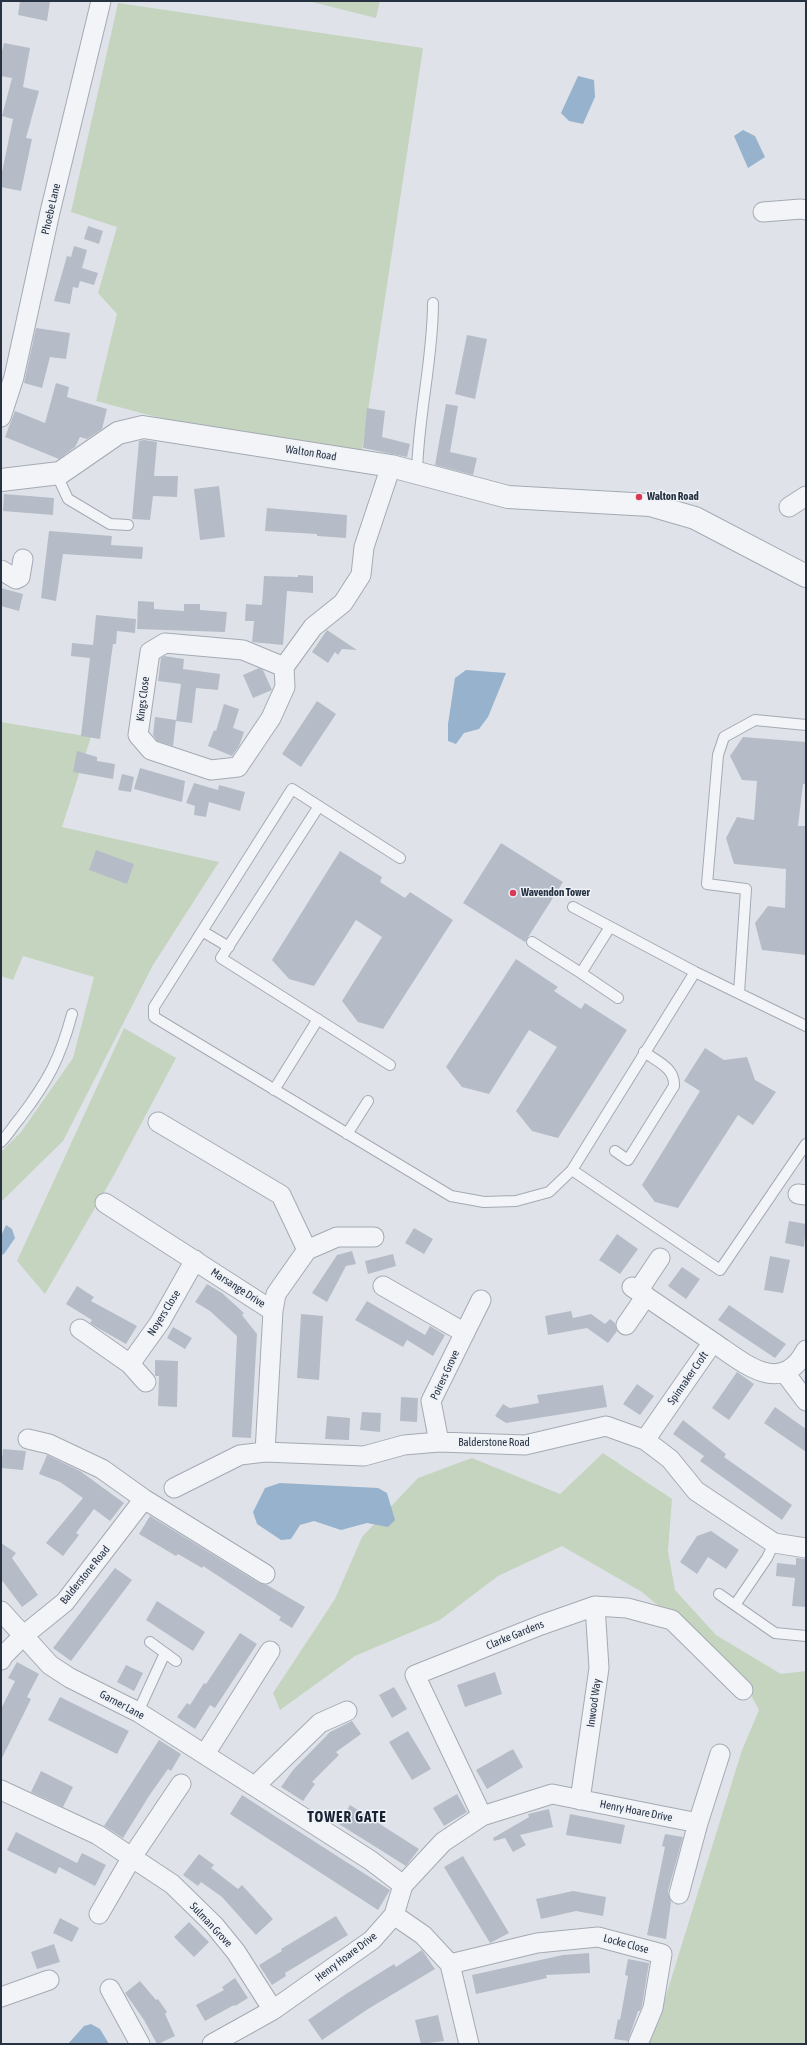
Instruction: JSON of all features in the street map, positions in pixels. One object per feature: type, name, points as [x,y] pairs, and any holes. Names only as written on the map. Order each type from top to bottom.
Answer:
[{"type":"street","name":"Phoebe Lane","points":[[1,417],[14,378],[52,205],[100,1]]},
{"type":"street","points":[[763,212],[801,209],[806,210]]},
{"type":"street","name":"Walton Road","points":[[1,480],[56,473],[118,433],[143,427],[391,466],[508,497],[650,505],[682,513],[806,576]]},
{"type":"street","points":[[284,667],[313,627],[343,603],[361,575],[364,547],[391,466]]},
{"type":"street","points":[[789,507],[806,496]]},
{"type":"street","points":[[1,570],[16,579],[20,577],[23,559]]},
{"type":"street","name":"Kings Close","points":[[165,644],[242,650],[284,667],[285,687],[274,712],[238,767],[211,770],[151,750],[138,735],[150,652],[165,644]]},
{"type":"street","points":[[158,1122],[281,1196],[307,1250]]},
{"type":"street","name":"Marsange Drive","points":[[105,1204],[273,1311],[265,1452]]},
{"type":"street","points":[[273,1311],[276,1294],[307,1250],[337,1237],[374,1237]]},
{"type":"street","points":[[626,1326],[639,1291],[660,1258]]},
{"type":"street","name":"Noyers Close","points":[[130,1364],[160,1322],[195,1260]]},
{"type":"street","points":[[383,1286],[465,1333]]},
{"type":"street","points":[[639,1291],[713,1342]]},
{"type":"street","name":"Poirers Grove","points":[[439,1442],[431,1401],[481,1300]]},
{"type":"street","points":[[80,1329],[130,1364],[146,1382]]},
{"type":"street","name":"Spinnaker Croft","points":[[645,1440],[713,1342],[756,1370],[770,1374],[785,1372]]},
{"type":"street","points":[[806,1350],[799,1363],[785,1372],[806,1401]]},
{"type":"street","name":"Balderstone Road","points":[[174,1488],[240,1455],[265,1452],[364,1456],[404,1445],[439,1442],[525,1445],[606,1426],[645,1440],[670,1459],[696,1491],[774,1544],[806,1548]]},
{"type":"street","points":[[28,1439],[49,1444],[102,1469],[144,1499],[265,1574]]},
{"type":"street","name":"Balderstone Road","points":[[1,1660],[23,1636],[65,1602],[144,1499]]},
{"type":"street","name":"Clarke Gardens","points":[[482,1816],[415,1676],[541,1625],[595,1606],[627,1608],[672,1620],[743,1690]]},
{"type":"street","name":"Inwood Way","points":[[580,1800],[599,1668],[595,1606]]},
{"type":"street","name":"Garner Lane","points":[[1,1611],[46,1660],[70,1678],[138,1712],[370,1860],[404,1885]]},
{"type":"street","points":[[205,1754],[270,1651]]},
{"type":"street","points":[[255,1786],[320,1723],[347,1711]]},
{"type":"street","points":[[679,1894],[698,1823],[720,1754]]},
{"type":"street","points":[[99,1914],[132,1857],[181,1784]]},
{"type":"street","name":"Sulman Grove","points":[[1,1790],[98,1835],[172,1884],[214,1925],[236,1952],[272,2010]]},
{"type":"street","name":"Henry Hoare Drive","points":[[224,2041],[272,2010],[372,1940],[394,1915],[404,1885],[443,1842],[482,1816],[552,1794],[698,1823]]},
{"type":"street","points":[[394,1915],[423,1935],[450,1964],[469,2044]]},
{"type":"street","name":"Locke Close","points":[[450,1964],[537,1943],[598,1937],[662,1954],[653,2008],[638,2044]]},
{"type":"street","points":[[1,1997],[49,1980]]},
{"type":"street","points":[[110,1989],[140,2044]]},
{"type":"lane","points":[[417,473],[418,445],[433,336],[433,303]]},
{"type":"lane","points":[[56,473],[60,485],[68,499],[110,524],[128,525]]},
{"type":"lane","points":[[739,993],[746,889],[706,884],[718,755],[724,737],[755,720],[806,725]]},
{"type":"lane","points":[[400,858],[292,789],[154,1007],[154,1017],[451,1196],[484,1202],[516,1201],[549,1192],[572,1170],[695,972]]},
{"type":"lane","points":[[319,806],[221,958],[390,1065]]},
{"type":"lane","points":[[573,907],[695,972],[806,1026]]},
{"type":"lane","points":[[581,973],[610,926]]},
{"type":"lane","points":[[202,931],[229,947]]},
{"type":"lane","points":[[532,942],[618,998]]},
{"type":"lane","points":[[1,1142],[39,1093],[56,1064],[64,1044],[72,1014]]},
{"type":"lane","points":[[274,1090],[318,1019]]},
{"type":"lane","points":[[615,1151],[628,1160],[674,1086],[674,1079],[671,1070],[644,1052]]},
{"type":"lane","points":[[347,1134],[368,1101]]},
{"type":"lane","points":[[572,1170],[720,1270],[806,1144]]},
{"type":"lane","points":[[735,1605],[767,1558],[774,1544]]},
{"type":"lane","points":[[719,1594],[775,1633],[806,1636]]},
{"type":"lane","points":[[150,1642],[176,1661]]},
{"type":"lane","points":[[138,1712],[165,1653]]},
{"type":"green space","points":[[308,1],[380,1],[376,18]]},
{"type":"green space","points":[[118,3],[423,48],[362,450],[243,440],[96,401],[117,314],[98,293],[117,227],[71,212]]},
{"type":"green space","points":[[1,722],[91,737],[62,827],[219,862],[153,965],[63,1141],[1,1202],[1,1152],[21,1132],[73,1058],[94,977],[23,956],[13,980],[1,976]]},
{"type":"green space","points":[[124,1028],[176,1058],[114,1175],[45,1294],[17,1261]]},
{"type":"green space","points":[[603,1453],[672,1499],[668,1551],[675,1590],[716,1635],[781,1674],[806,1671],[806,2044],[645,2044],[664,2002],[742,1750],[759,1710],[739,1674],[642,1592],[562,1546],[498,1576],[440,1620],[355,1656],[280,1710],[273,1693],[335,1599],[362,1537],[418,1478],[472,1458],[560,1494]]},
{"type":"water","points":[[578,76],[594,80],[595,97],[583,124],[569,121],[561,113]]},
{"type":"water","points":[[743,130],[755,136],[765,157],[748,168],[734,136]]},
{"type":"water","points":[[466,670],[506,673],[488,717],[479,729],[464,733],[456,744],[448,741],[448,724],[455,678]]},
{"type":"water","points":[[6,1225],[12,1229],[15,1238],[4,1254],[1,1255],[1,1236]]},
{"type":"water","points":[[280,1483],[378,1488],[387,1493],[395,1520],[388,1527],[367,1523],[341,1530],[314,1521],[300,1525],[291,1539],[281,1540],[257,1524],[253,1512],[265,1488]]},
{"type":"water","points":[[91,2024],[100,2029],[109,2044],[68,2044],[84,2026]]},
{"type":"building","points":[[20,1],[50,1],[47,21],[18,15]]},
{"type":"building","points":[[4,43],[30,48],[23,87],[39,91],[26,138],[32,139],[21,191],[1,187],[1,177],[13,119],[2,116],[12,78],[1,76],[1,56]]},
{"type":"building","points":[[88,226],[103,231],[99,244],[84,239]]},
{"type":"building","points":[[74,246],[87,250],[82,268],[98,273],[94,285],[80,281],[78,288],[73,287],[70,304],[54,301],[67,256],[71,257]]},
{"type":"building","points":[[36,328],[70,333],[66,359],[50,357],[42,388],[24,383]]},
{"type":"building","points":[[467,335],[487,339],[475,399],[455,394]]},
{"type":"building","points":[[56,383],[69,387],[67,397],[107,409],[102,429],[87,439],[80,437],[75,447],[59,459],[5,437],[15,411],[45,423]]},
{"type":"building","points":[[446,404],[458,406],[450,452],[477,458],[473,475],[435,465]]},
{"type":"building","points":[[367,408],[385,411],[382,437],[410,444],[407,457],[363,448]]},
{"type":"building","points":[[144,440],[157,442],[154,476],[178,476],[177,497],[153,496],[150,520],[132,519],[139,441]]},
{"type":"building","points":[[219,486],[225,537],[200,540],[194,489]]},
{"type":"building","points":[[4,494],[54,498],[53,515],[3,511]]},
{"type":"building","points":[[267,508],[347,515],[346,538],[317,536],[317,534],[265,531]]},
{"type":"building","points":[[49,531],[112,536],[111,545],[143,547],[142,559],[63,554],[56,601],[41,598]]},
{"type":"building","points":[[298,575],[313,576],[313,593],[287,591],[283,645],[252,642],[254,621],[245,621],[246,604],[262,605],[264,576],[298,577]]},
{"type":"building","points":[[1,588],[23,594],[19,611],[1,606]]},
{"type":"building","points":[[138,601],[154,602],[154,609],[184,611],[184,604],[200,604],[200,610],[227,612],[225,632],[137,629]]},
{"type":"building","points":[[96,615],[136,619],[135,633],[117,631],[116,644],[113,644],[100,739],[81,736],[90,658],[71,656],[72,643],[93,645]]},
{"type":"building","points":[[327,630],[357,650],[342,649],[338,655],[335,652],[328,663],[312,652]]},
{"type":"building","points":[[164,656],[184,659],[183,669],[220,674],[218,690],[196,688],[192,723],[176,721],[181,684],[158,681],[161,658]]},
{"type":"building","points":[[259,668],[263,670],[272,690],[253,698],[243,675]]},
{"type":"building","points":[[317,701],[336,714],[301,767],[282,754]]},
{"type":"building","points":[[224,704],[239,709],[233,728],[244,732],[239,746],[232,756],[208,746],[214,730],[216,731]]},
{"type":"building","points":[[155,717],[176,720],[173,746],[157,741],[153,735]]},
{"type":"building","points":[[743,737],[806,742],[806,784],[803,784],[798,826],[806,826],[806,955],[762,950],[755,923],[768,906],[785,908],[786,869],[734,864],[726,838],[737,817],[754,820],[757,781],[742,780],[730,756]]},
{"type":"building","points":[[77,751],[97,757],[97,761],[115,764],[113,779],[73,772]]},
{"type":"building","points":[[140,768],[185,781],[182,802],[134,789]]},
{"type":"building","points":[[122,774],[134,777],[131,792],[118,790]]},
{"type":"building","points":[[194,783],[218,790],[219,785],[245,792],[240,811],[209,802],[206,817],[194,815],[195,806],[186,803]]},
{"type":"building","name":"Wavendon Tower","points":[[501,843],[563,882],[525,942],[463,903]]},
{"type":"building","points":[[96,850],[134,864],[127,884],[89,870]]},
{"type":"building","points":[[340,851],[382,877],[380,882],[405,898],[410,892],[453,920],[383,1029],[358,1022],[342,1001],[382,937],[356,920],[314,986],[289,979],[272,960]]},
{"type":"building","points":[[516,959],[558,987],[554,991],[581,1009],[585,1003],[627,1030],[558,1138],[532,1131],[516,1111],[557,1047],[529,1030],[489,1094],[462,1087],[446,1067]]},
{"type":"building","points":[[705,1048],[724,1060],[747,1057],[755,1080],[776,1092],[753,1125],[738,1115],[678,1208],[655,1202],[642,1185],[700,1091],[684,1081]]},
{"type":"building","points":[[789,1221],[806,1224],[804,1247],[785,1243]]},
{"type":"building","points":[[414,1228],[433,1239],[424,1254],[405,1243]]},
{"type":"building","points":[[617,1234],[638,1249],[620,1274],[599,1260]]},
{"type":"building","points":[[352,1251],[356,1264],[346,1266],[327,1302],[312,1293],[337,1255]]},
{"type":"building","points":[[393,1254],[396,1266],[368,1274],[365,1261]]},
{"type":"building","points":[[770,1256],[790,1260],[783,1293],[764,1290]]},
{"type":"building","points":[[682,1267],[700,1279],[686,1299],[668,1286]]},
{"type":"building","points":[[207,1284],[222,1293],[244,1313],[242,1315],[257,1334],[251,1438],[232,1437],[237,1336],[210,1311],[195,1302]]},
{"type":"building","points":[[77,1286],[94,1297],[91,1301],[137,1326],[126,1344],[90,1323],[92,1320],[66,1304]]},
{"type":"building","points":[[367,1301],[425,1335],[430,1326],[445,1335],[433,1356],[407,1340],[403,1347],[355,1320]]},
{"type":"building","points":[[729,1305],[786,1344],[775,1358],[718,1320]]},
{"type":"building","points":[[571,1311],[573,1318],[591,1314],[605,1324],[610,1319],[615,1323],[617,1331],[608,1343],[587,1328],[548,1335],[545,1316]]},
{"type":"building","points":[[301,1314],[323,1316],[319,1380],[297,1378]]},
{"type":"building","points":[[173,1327],[192,1338],[185,1349],[167,1338]]},
{"type":"building","points":[[155,1360],[178,1361],[177,1407],[158,1406],[159,1376],[155,1376]]},
{"type":"building","points":[[737,1372],[754,1384],[729,1420],[712,1408]]},
{"type":"building","points":[[637,1384],[654,1396],[640,1415],[623,1404]]},
{"type":"building","points":[[603,1385],[607,1407],[506,1423],[495,1416],[503,1404],[510,1408],[539,1403],[537,1395]]},
{"type":"building","points":[[401,1397],[418,1398],[417,1422],[400,1421]]},
{"type":"building","points":[[775,1407],[806,1429],[806,1452],[764,1423]]},
{"type":"building","points":[[362,1412],[381,1413],[380,1432],[360,1430]]},
{"type":"building","points":[[327,1416],[350,1418],[349,1440],[325,1439]]},
{"type":"building","points":[[683,1420],[726,1454],[724,1457],[792,1505],[782,1520],[700,1461],[704,1456],[673,1434]]},
{"type":"building","points":[[3,1449],[26,1451],[23,1470],[1,1468]]},
{"type":"building","points":[[47,1455],[80,1471],[124,1503],[110,1521],[94,1509],[76,1533],[79,1535],[63,1556],[46,1543],[83,1498],[60,1482],[39,1474]]},
{"type":"building","points":[[150,1516],[259,1583],[267,1585],[305,1607],[292,1628],[279,1620],[281,1617],[203,1566],[202,1568],[178,1554],[176,1556],[139,1534]]},
{"type":"building","points":[[711,1531],[739,1550],[726,1569],[708,1557],[697,1574],[680,1562],[697,1536]]},
{"type":"building","points":[[1,1543],[16,1553],[12,1558],[38,1595],[22,1607],[1,1579]]},
{"type":"building","points":[[796,1558],[806,1559],[806,1607],[792,1606],[795,1578],[776,1576],[777,1563],[796,1565]]},
{"type":"building","points":[[115,1568],[132,1580],[71,1661],[53,1648]]},
{"type":"building","points":[[157,1601],[205,1632],[193,1651],[146,1620]]},
{"type":"building","points":[[240,1633],[257,1644],[215,1708],[210,1705],[195,1729],[177,1717],[187,1703],[190,1705],[204,1683],[206,1684]]},
{"type":"building","points":[[17,1662],[39,1674],[27,1697],[31,1699],[1,1760],[1,1709],[15,1681],[8,1678]]},
{"type":"building","points":[[126,1665],[143,1673],[134,1691],[117,1682]]},
{"type":"building","points":[[495,1672],[502,1694],[465,1707],[457,1685]]},
{"type":"building","points":[[394,1687],[407,1709],[392,1718],[379,1695]]},
{"type":"building","points":[[60,1697],[129,1731],[117,1754],[48,1720]]},
{"type":"building","points":[[352,1721],[361,1734],[336,1752],[339,1755],[312,1782],[315,1784],[303,1801],[281,1787],[293,1770],[330,1732]]},
{"type":"building","points":[[408,1731],[431,1769],[412,1780],[389,1742]]},
{"type":"building","points":[[159,1740],[181,1754],[171,1771],[168,1769],[149,1796],[123,1838],[104,1826]]},
{"type":"building","points":[[513,1749],[523,1767],[487,1789],[476,1770]]},
{"type":"building","points":[[41,1771],[73,1787],[63,1807],[31,1792]]},
{"type":"building","points":[[457,1794],[467,1812],[444,1826],[433,1808]]},
{"type":"building","points":[[242,1795],[390,1890],[378,1910],[230,1814]]},
{"type":"building","points":[[350,1805],[419,1849],[406,1866],[339,1824]]},
{"type":"building","points":[[549,1809],[553,1827],[520,1835],[526,1845],[513,1852],[505,1838],[494,1841],[493,1838],[529,1817],[528,1814]]},
{"type":"building","points":[[570,1814],[625,1825],[621,1844],[566,1835]]},
{"type":"building","points":[[16,1832],[77,1863],[82,1853],[106,1865],[95,1886],[59,1867],[56,1874],[7,1850]]},
{"type":"building","points":[[665,1834],[683,1837],[668,1891],[671,1902],[666,1939],[647,1935],[665,1847],[662,1846]]},
{"type":"building","points":[[199,1854],[214,1865],[211,1868],[238,1889],[242,1885],[273,1919],[256,1935],[222,1897],[201,1882],[198,1886],[183,1875]]},
{"type":"building","points":[[463,1856],[509,1933],[490,1943],[444,1867]]},
{"type":"building","points":[[573,1891],[606,1897],[603,1916],[576,1911],[541,1919],[536,1899]]},
{"type":"building","points":[[336,1916],[348,1935],[285,1973],[286,1976],[272,1985],[259,1965],[282,1951],[281,1949]]},
{"type":"building","points":[[60,1918],[79,1928],[72,1942],[53,1933]]},
{"type":"building","points":[[189,1922],[209,1942],[194,1957],[174,1937]]},
{"type":"building","points":[[54,1944],[60,1962],[37,1969],[31,1952]]},
{"type":"building","points":[[422,1950],[435,1969],[368,2009],[322,2040],[308,2020],[394,1964],[396,1967]]},
{"type":"building","points":[[589,1953],[590,1973],[546,1975],[547,1978],[476,1994],[472,1975],[563,1955]]},
{"type":"building","points":[[628,1959],[649,1963],[642,2006],[640,2011],[638,2011],[628,2041],[614,2039],[618,2019],[620,2020],[628,1976],[625,1975]]},
{"type":"building","points":[[235,1978],[248,1998],[205,2021],[196,2005],[224,1990],[222,1987]]},
{"type":"building","points":[[140,1981],[156,2000],[158,1999],[167,2012],[165,2014],[175,2036],[158,2044],[144,2020],[125,1993]]},
{"type":"building","points":[[438,2015],[444,2041],[421,2044],[415,2020]]},
{"type":"place","name":"Walton Road","points":[[639,497]]},
{"type":"place","name":"Wavendon Tower","points":[[513,893]]},
{"type":"district","name":"TOWER GATE","points":[[347,1817]]}]
